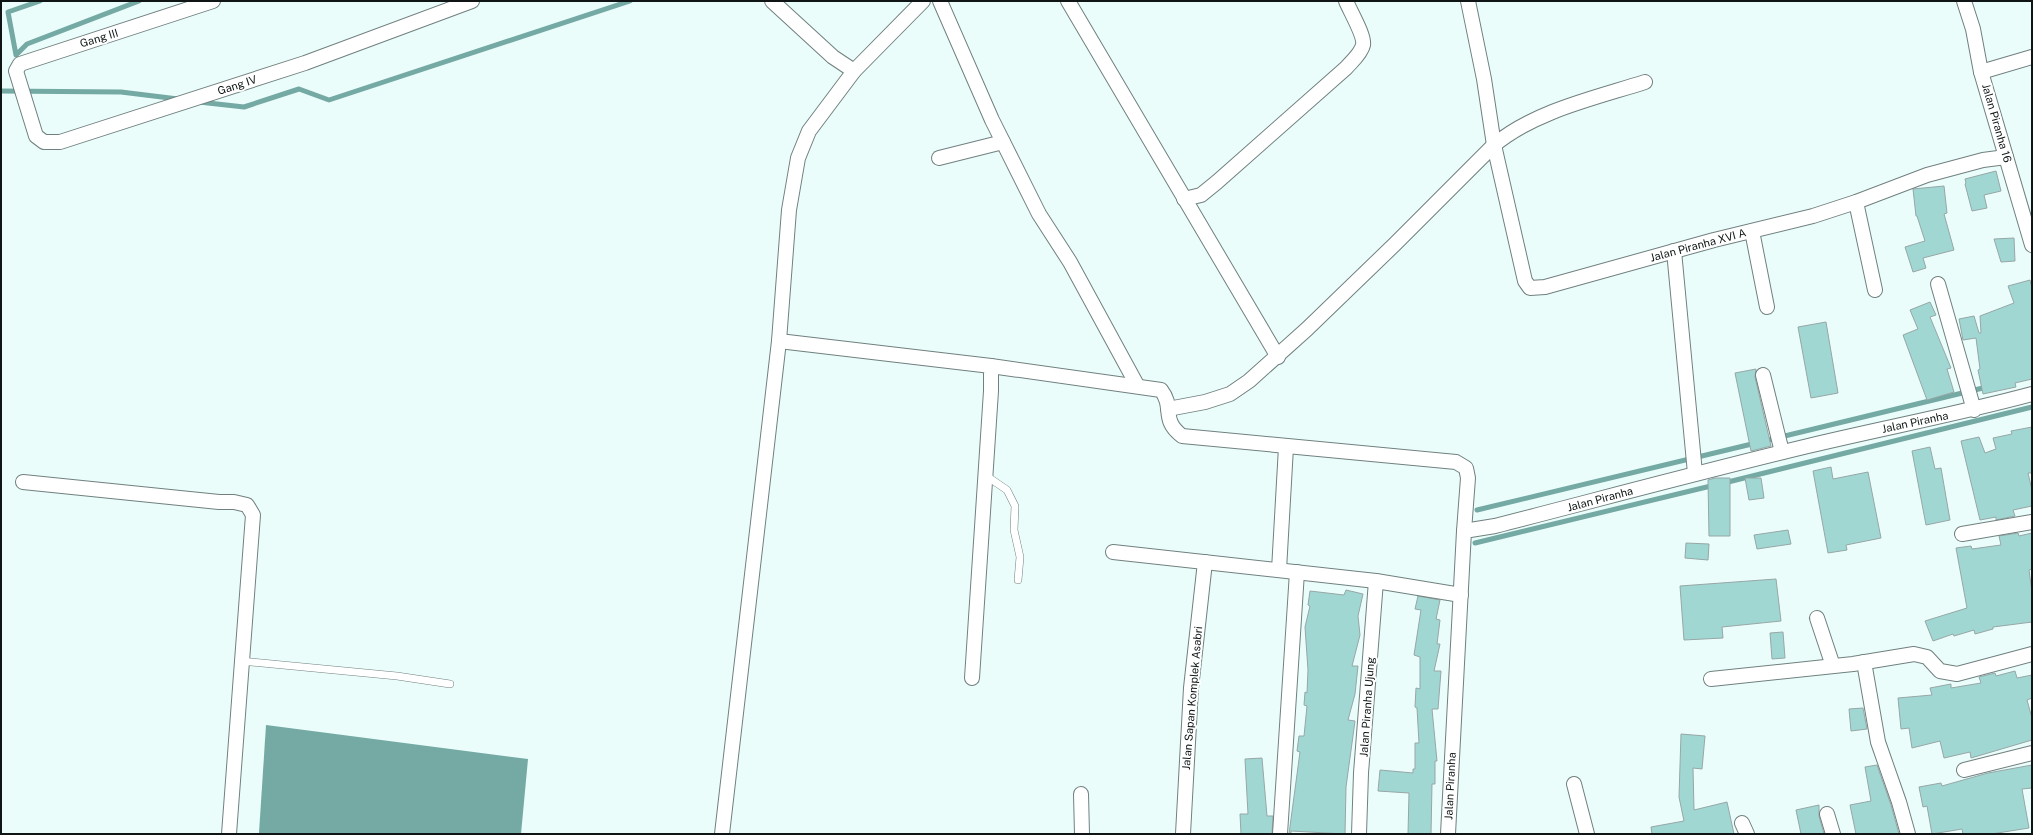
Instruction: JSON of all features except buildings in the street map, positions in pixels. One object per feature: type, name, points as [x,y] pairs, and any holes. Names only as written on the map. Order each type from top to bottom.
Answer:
[{"type":"street","name":"Gang III","points":[[24,100],[16,71],[20,64],[213,1]]},
{"type":"street","name":"Gang IV","points":[[24,100],[36,136],[44,142],[60,142],[305,63],[472,1]]},
{"type":"street","points":[[772,1],[833,57],[854,71]]},
{"type":"street","points":[[722,834],[779,341],[789,210],[798,158],[809,131],[854,71],[923,1]]},
{"type":"street","points":[[940,1],[1003,142],[1039,214],[1070,262],[1137,386]]},
{"type":"street","points":[[1068,1],[1278,357]]},
{"type":"street","points":[[1184,199],[1201,195],[1217,182],[1346,68],[1360,51],[1363,44],[1362,37],[1346,1]]},
{"type":"street","points":[[1468,1],[1484,80],[1494,145]]},
{"type":"street","name":"Jalan Piranha 16","points":[[1964,1],[1973,29],[1981,72],[2032,245]]},
{"type":"street","points":[[1981,72],[2032,57]]},
{"type":"street","points":[[1168,409],[1205,402],[1230,394],[1249,381],[1278,357],[1395,244],[1494,145],[1510,132],[1534,120],[1580,102],[1645,82]]},
{"type":"street","points":[[939,158],[1003,142]]},
{"type":"street","name":"Jalan Piranha XVI A","points":[[1494,145],[1524,280],[1530,288],[1546,287],[1674,251],[1814,216],[1927,175],[1982,160],[2006,157]]},
{"type":"street","points":[[1856,202],[1875,290]]},
{"type":"street","points":[[1752,231],[1767,307]]},
{"type":"street","points":[[1674,251],[1695,473]]},
{"type":"street","points":[[1938,284],[1974,410]]},
{"type":"street","points":[[779,341],[991,366],[1161,390],[1167,398],[1172,428],[1182,436],[1456,462],[1466,468],[1468,478],[1464,531]]},
{"type":"street","points":[[972,678],[991,366]]},
{"type":"street","points":[[1763,375],[1782,452]]},
{"type":"street","name":"Jalan Piranha","points":[[1448,834],[1464,531],[1495,526],[1695,473],[1782,452],[1974,410],[2032,394]]},
{"type":"street","points":[[1279,570],[1286,447]]},
{"type":"street","points":[[23,482],[219,502],[234,502],[247,505],[253,515],[229,834]]},
{"type":"street","points":[[1962,534],[2032,522]]},
{"type":"street","points":[[1112,552],[1376,581],[1461,595]]},
{"type":"street","name":"Jalan Sapan Komplek Asabri","points":[[1183,834],[1191,688],[1205,562]]},
{"type":"street","points":[[1280,834],[1298,572]]},
{"type":"street","name":"Jalan Piranha Ujung","points":[[1359,834],[1361,773],[1376,581]]},
{"type":"street","points":[[1817,618],[1833,666]]},
{"type":"street","points":[[1712,679],[1833,666],[1921,654],[1927,657],[1940,671],[1950,674],[2032,654]]},
{"type":"street","points":[[1864,662],[1878,742],[1899,802],[1908,834]]},
{"type":"street","points":[[1964,770],[2032,754]]},
{"type":"street","points":[[1574,784],[1587,834]]},
{"type":"street","points":[[1081,794],[1082,834]]},
{"type":"street","points":[[1827,814],[1833,834]]},
{"type":"lane","points":[[985,475],[1007,490],[1015,506],[1014,530],[1020,558],[1018,580]]},
{"type":"lane","points":[[241,661],[397,676],[450,684]]},
{"type":"water","points":[[266,725],[528,759],[521,834],[259,833]]},
{"type":"waterway","points":[[40,1],[8,12],[16,55],[27,44],[139,1]]},
{"type":"waterway","points":[[199,102],[244,107],[299,89],[329,100],[630,1]]},
{"type":"waterway","points":[[1,91],[121,92],[178,99]]},
{"type":"waterway","points":[[1764,441],[1987,387]]},
{"type":"waterway","points":[[1724,483],[2032,407]]},
{"type":"waterway","points":[[1477,510],[1756,443]]},
{"type":"waterway","points":[[1475,543],[1715,485]]}]
